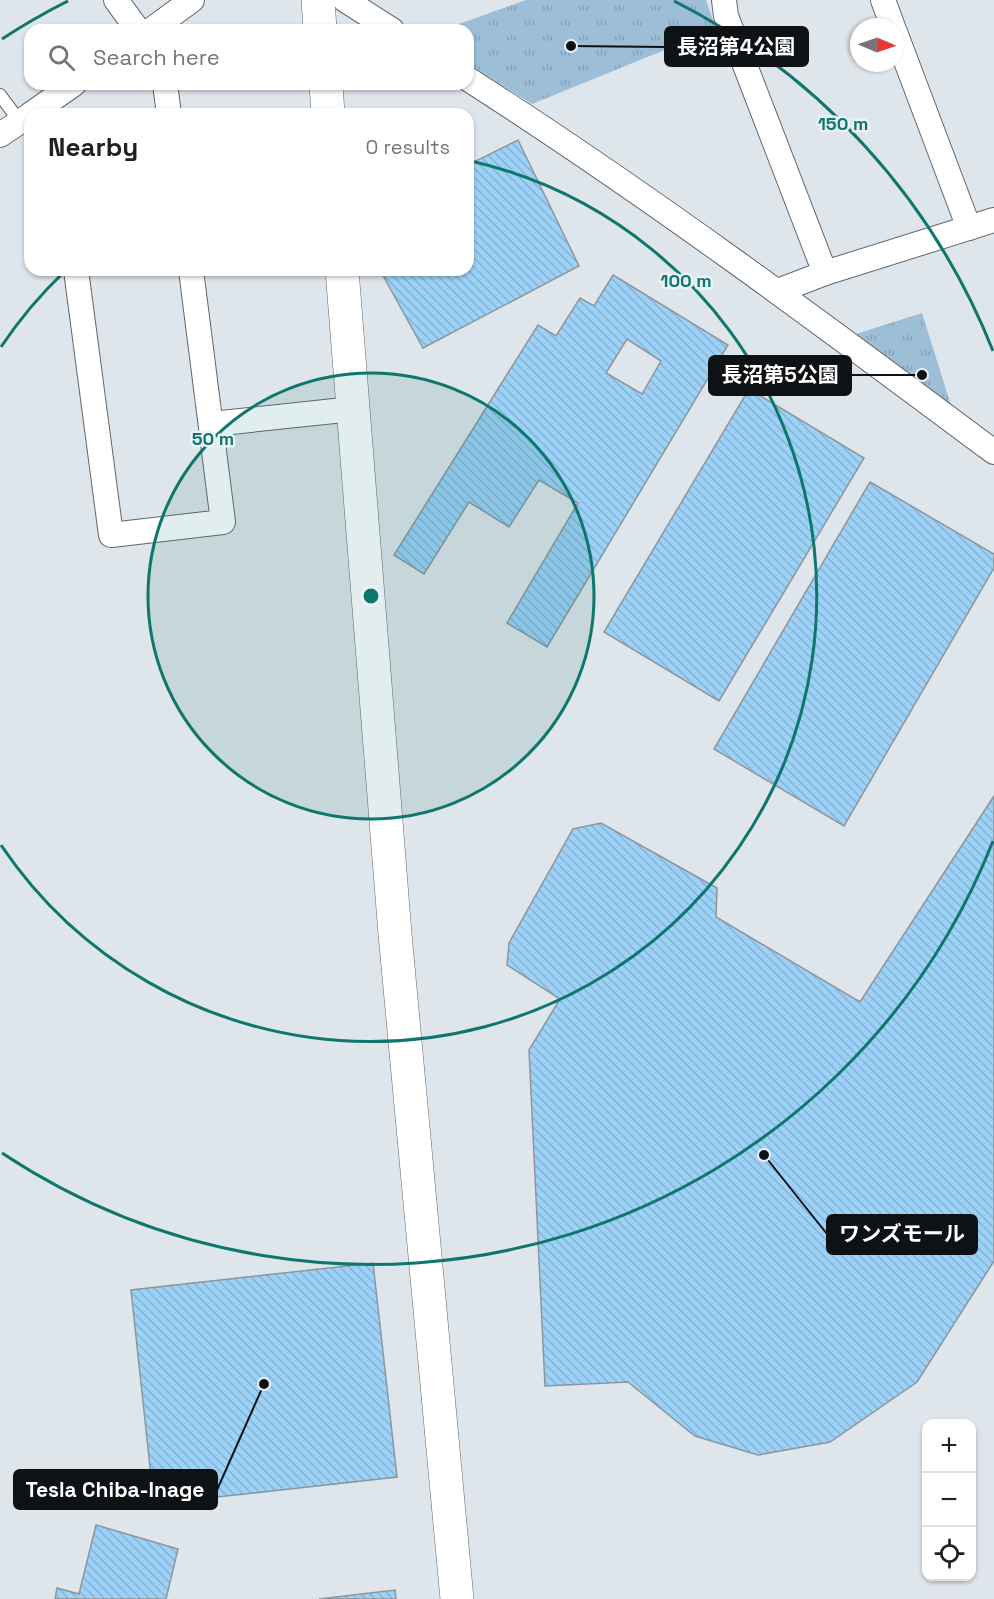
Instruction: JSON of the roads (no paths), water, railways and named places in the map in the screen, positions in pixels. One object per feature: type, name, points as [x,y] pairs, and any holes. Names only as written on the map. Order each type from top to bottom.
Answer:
[{"type":"street","points":[[116,0],[145,24]]},
{"type":"street","points":[[158,24],[192,0]]},
{"type":"street","points":[[318,0],[320,24]]},
{"type":"street","points":[[345,0],[383,24]]},
{"type":"street","points":[[724,0],[726,16],[825,273]]},
{"type":"street","points":[[883,0],[890,18]]},
{"type":"street","points":[[904,56],[969,228]]},
{"type":"street","points":[[474,83],[568,143],[778,291],[994,452]]},
{"type":"street","points":[[40,108],[66,90]]},
{"type":"street","points":[[166,90],[168,108]]},
{"type":"street","points":[[326,90],[328,108]]},
{"type":"street","points":[[778,291],[825,273],[994,220]]},
{"type":"street","points":[[76,276],[111,535],[223,522],[192,276]]},
{"type":"street","points":[[342,276],[395,934],[457,1599]]},
{"type":"street","points":[[212,424],[353,409]]},
{"type":"lane","points":[[0,95],[24,116]]},
{"type":"place","name":"長沼第4公園","points":[[571,46]]},
{"type":"place","name":"長沼第5公園","points":[[922,375]]},
{"type":"place","name":"ワンズモール","points":[[764,1155]]},
{"type":"place","name":"Tesla Chiba-Inage","points":[[264,1384]]}]
